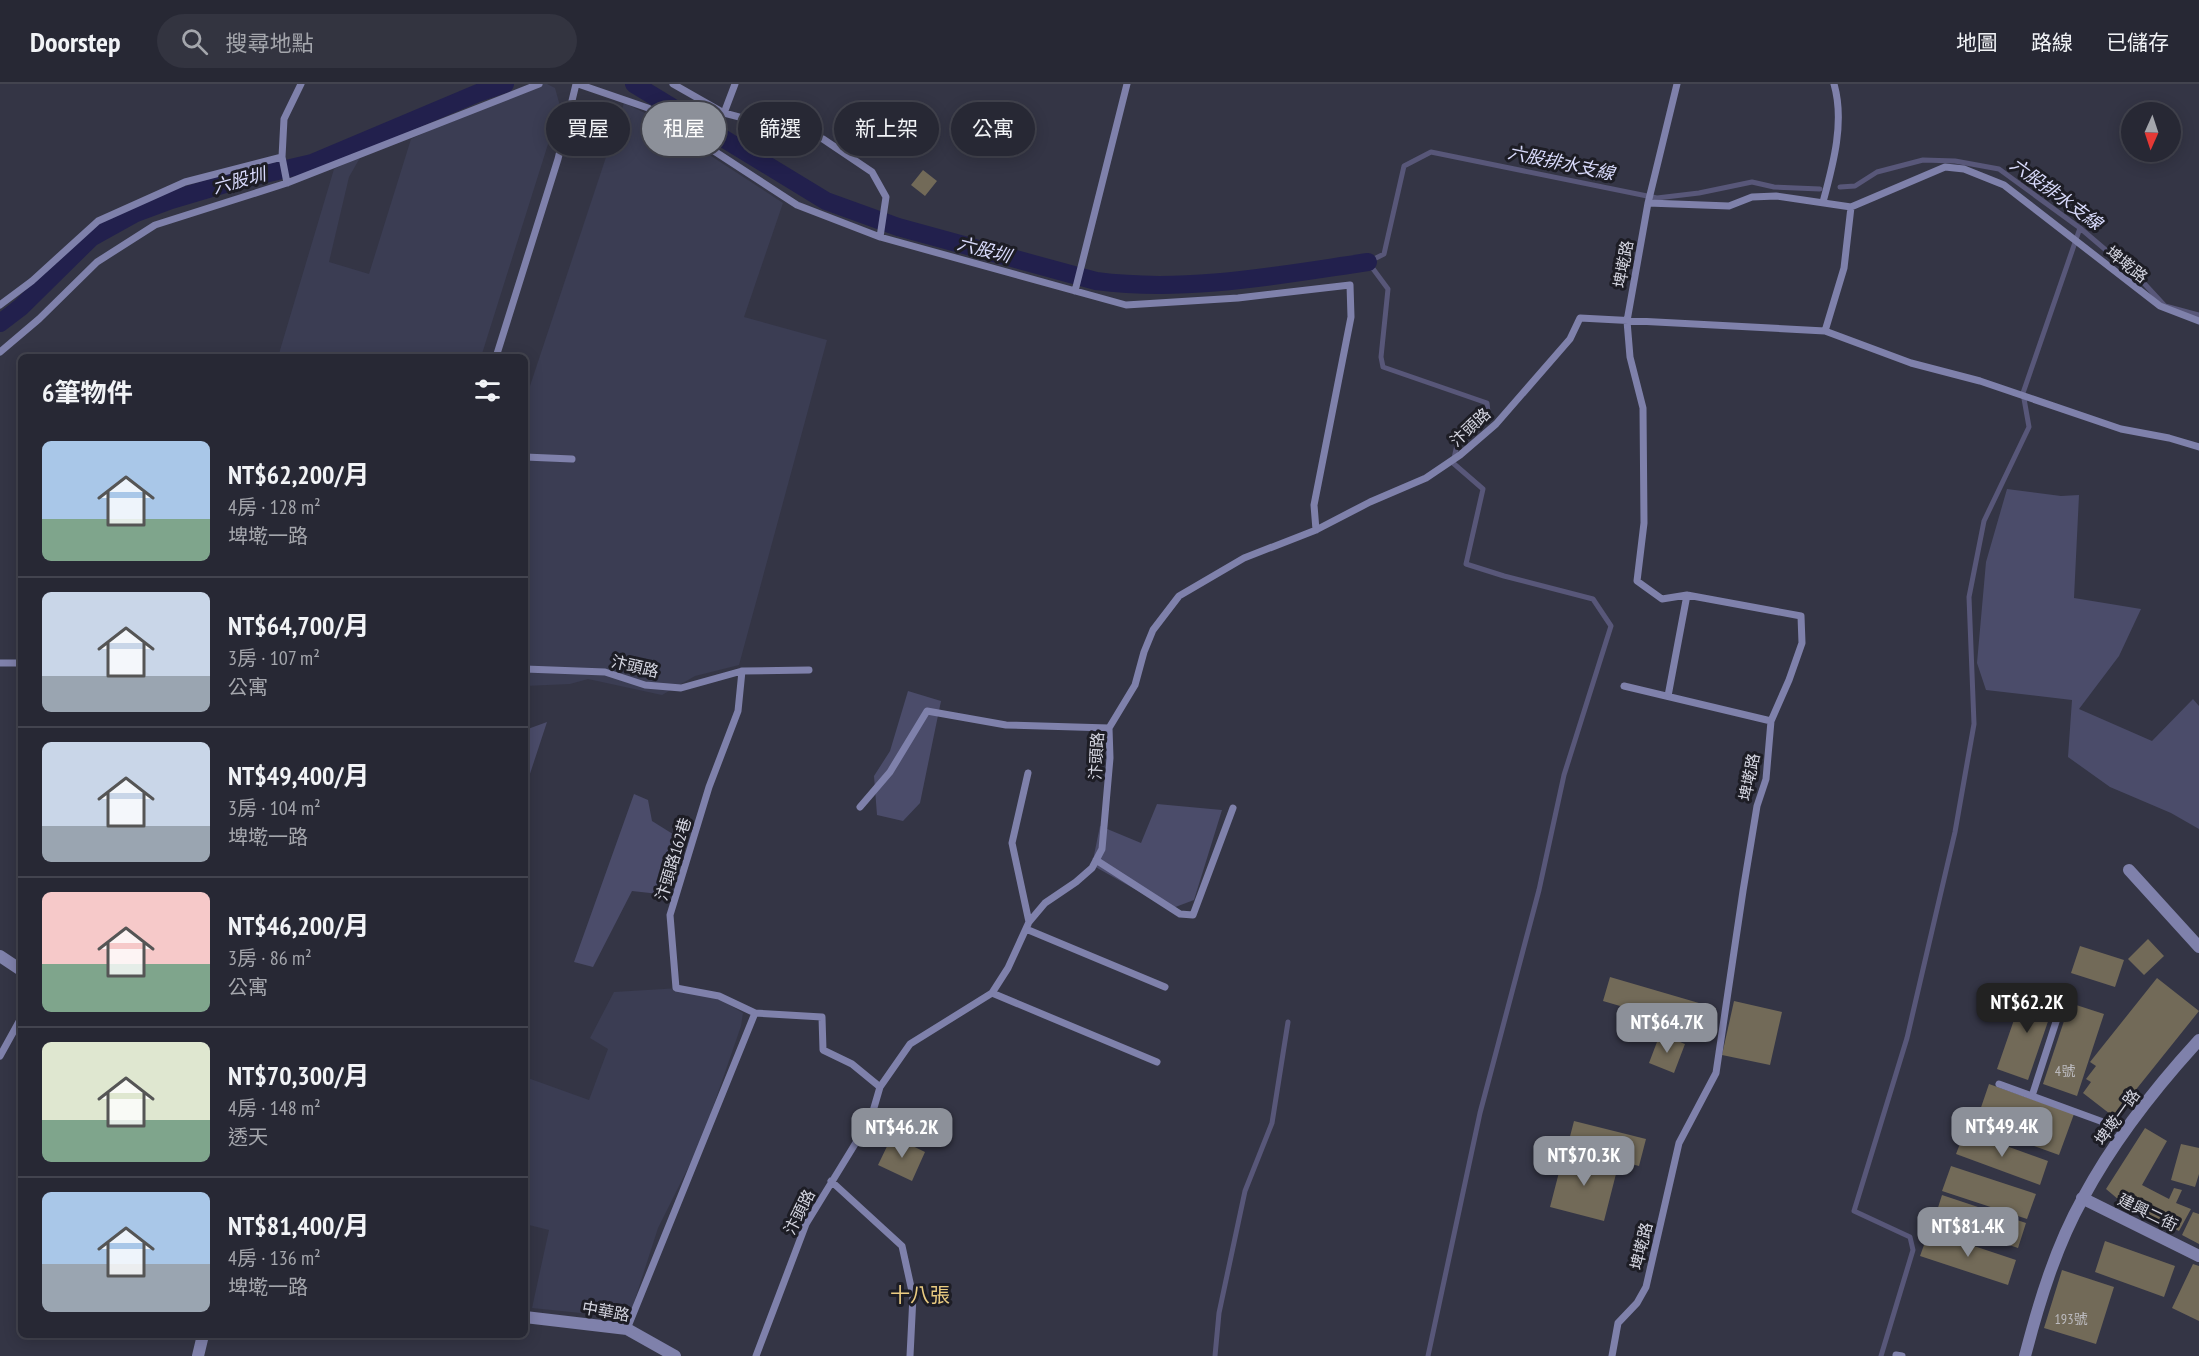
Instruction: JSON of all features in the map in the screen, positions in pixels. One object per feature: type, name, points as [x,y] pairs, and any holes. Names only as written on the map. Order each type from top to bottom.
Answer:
[{"type":"street","points":[[2129,870],[2199,947]]},
{"type":"street","points":[[0,956],[18,968]]},
{"type":"street","name":"埤墘一路","points":[[2025,1356],[2056,1254],[2082,1198],[2125,1130],[2178,1062],[2199,1040]]},
{"type":"street","name":"建興二街","points":[[2082,1198],[2199,1256]]},
{"type":"street","name":"中華路","points":[[528,1317],[627,1329],[675,1356]]},
{"type":"street","points":[[198,1356],[202,1338]]},
{"type":"lane","points":[[287,182],[283,158],[284,119],[301,84]]},
{"type":"lane","points":[[0,352],[39,319],[97,262],[155,225],[287,182],[539,84]]},
{"type":"lane","points":[[497,354],[558,159],[577,84],[648,108],[797,205],[880,233],[1075,291],[1126,304],[1238,298],[1350,285],[1351,317],[1314,505],[1316,530]]},
{"type":"lane","points":[[673,84],[705,102]]},
{"type":"lane","points":[[726,108],[735,84]]},
{"type":"lane","points":[[1075,291],[1127,84]]},
{"type":"lane","name":"埤墘路","points":[[1612,1356],[1618,1323],[1637,1303],[1646,1287],[1679,1143],[1716,1073],[1757,806],[1766,779],[1771,721],[1802,643],[1801,616],[1687,595],[1662,599],[1637,581],[1644,524],[1642,408],[1630,357],[1627,321],[1648,203],[1677,84]]},
{"type":"lane","points":[[1823,202],[1835,156],[1837,124],[1834,84]]},
{"type":"lane","points":[[726,114],[823,139],[872,172],[886,197],[880,233]]},
{"type":"lane","points":[[0,305],[32,281],[98,221],[185,182],[283,158]]},
{"type":"lane","name":"埤墘路","points":[[1851,207],[1945,167],[1964,169],[2004,185],[2160,306],[2199,321]]},
{"type":"lane","points":[[1648,203],[1729,207],[1752,197],[1776,196],[1851,207],[1844,268],[1825,331]]},
{"type":"lane","name":"汴頭路","points":[[756,1356],[806,1224],[871,1118],[880,1087],[910,1044],[992,993],[1008,968],[1028,926],[1045,903],[1092,868],[1102,849],[1108,782],[1109,728],[1135,685],[1153,630],[1179,596],[1244,558],[1316,530],[1426,477],[1460,455],[1496,424],[1570,339],[1580,318],[1627,321]]},
{"type":"lane","points":[[1627,321],[1825,331],[1911,363],[1980,381],[2121,429],[2169,438],[2199,447]]},
{"type":"lane","points":[[528,457],[572,459]]},
{"type":"lane","points":[[1668,696],[1687,595]]},
{"type":"lane","points":[[0,663],[18,663]]},
{"type":"lane","name":"汴頭路","points":[[528,669],[605,672],[645,685],[681,688],[742,671],[808,670]]},
{"type":"lane","name":"汴頭路162巷","points":[[742,671],[738,711],[706,797],[670,915],[676,988],[719,996],[755,1013],[822,1017],[823,1050],[852,1064],[880,1087]]},
{"type":"lane","points":[[1624,686],[1771,721]]},
{"type":"lane","points":[[860,807],[890,772],[927,711],[1006,725],[1109,728]]},
{"type":"lane","points":[[1028,773],[1012,843],[1028,926],[1165,987]]},
{"type":"lane","points":[[1096,860],[1180,914],[1193,915],[1233,808]]},
{"type":"lane","points":[[992,993],[1157,1062]]},
{"type":"lane","points":[[2032,1096],[2064,997]]},
{"type":"lane","points":[[627,1329],[755,1013]]},
{"type":"lane","points":[[0,1056],[18,1023]]},
{"type":"lane","points":[[1999,1084],[2125,1130]]},
{"type":"lane","points":[[871,1118],[918,1140]]},
{"type":"lane","points":[[831,1181],[902,1246],[913,1296],[910,1356]]},
{"type":"shaded area","points":[[530,84],[547,84],[555,88],[559,102],[546,102],[546,150],[482,354],[279,354],[334,169],[361,156],[349,177],[329,262],[369,274],[411,139]]},
{"type":"shaded area","points":[[630,106],[642,112],[642,156],[711,156],[783,203],[744,317],[827,340],[739,665],[695,676],[662,695],[588,679],[570,684],[528,686],[528,392],[606,156],[630,156]]},
{"type":"shaded area","points":[[2007,489],[2061,496],[2079,495],[2074,598],[2141,609],[2119,656],[2079,709],[2152,741],[2193,699],[2199,706],[2199,829],[2171,813],[2110,787],[2068,757],[2072,700],[1986,690],[1977,663],[1986,562]]},
{"type":"shaded area","points":[[908,691],[941,701],[920,803],[903,821],[877,815],[874,776],[890,751]]},
{"type":"shaded area","points":[[547,722],[528,780],[528,729]]},
{"type":"shaded area","points":[[634,794],[648,800],[652,821],[676,836],[659,894],[632,891],[593,967],[574,962]]},
{"type":"shaded area","points":[[1157,804],[1222,810],[1194,900],[1170,909],[1092,865],[1100,826],[1141,843]]},
{"type":"shaded area","points":[[680,988],[723,1001],[743,1013],[741,1026],[701,1142],[658,1228],[629,1318],[532,1308],[549,1230],[528,1225],[528,1078],[589,1100],[608,1049],[590,1038],[614,992]]},
{"type":"building","points":[[923,170],[937,181],[925,196],[911,185]]},
{"type":"building","points":[[2148,939],[2164,956],[2144,975],[2128,959]]},
{"type":"building","points":[[2080,946],[2124,960],[2115,987],[2071,973]]},
{"type":"building","points":[[1610,977],[1716,1008],[1709,1032],[1603,1001]]},
{"type":"building","points":[[2157,978],[2199,1011],[2114,1117],[2083,1093],[2091,1082],[2086,1079],[2096,1066],[2090,1062]]},
{"type":"building","points":[[2025,988],[2056,998],[2028,1080],[1997,1069]]},
{"type":"building","points":[[1734,1001],[1782,1012],[1770,1065],[1722,1055]]},
{"type":"building","points":[[2070,1003],[2104,1014],[2077,1096],[2043,1084]]},
{"type":"building","points":[[1660,1034],[1685,1044],[1674,1073],[1649,1063]]},
{"type":"building","points":[[1989,1084],[2074,1114],[2059,1155],[1975,1125]]},
{"type":"building","points":[[1574,1121],[1646,1139],[1639,1166],[1567,1148]]},
{"type":"building","points":[[2145,1128],[2167,1141],[2142,1185],[2169,1199],[2174,1188],[2182,1190],[2176,1203],[2191,1209],[2179,1231],[2125,1205],[2106,1189]]},
{"type":"building","points":[[1965,1131],[2048,1161],[2040,1185],[1956,1154]]},
{"type":"building","points":[[892,1136],[925,1152],[912,1181],[878,1165]]},
{"type":"building","points":[[2181,1144],[2199,1148],[2199,1174],[2195,1187],[2171,1180]]},
{"type":"building","points":[[1564,1153],[1618,1166],[1604,1221],[1550,1207]]},
{"type":"building","points":[[1951,1166],[2036,1194],[2027,1219],[1942,1191]]},
{"type":"building","points":[[1942,1195],[2026,1223],[2018,1248],[1934,1220]]},
{"type":"building","points":[[2193,1212],[2199,1214],[2199,1244],[2182,1235]]},
{"type":"building","points":[[1929,1231],[2016,1260],[2008,1285],[1920,1256]]},
{"type":"building","points":[[2105,1241],[2175,1266],[2164,1297],[2095,1272]]},
{"type":"building","points":[[2193,1264],[2199,1266],[2199,1321],[2172,1308]]},
{"type":"building","points":[[2062,1270],[2114,1287],[2096,1344],[2044,1328]]},
{"type":"waterway","name":"六股圳","points":[[0,323],[21,307],[91,238],[136,213],[235,181],[312,163],[478,93],[505,84]]},
{"type":"waterway","name":"六股圳","points":[[634,84],[826,201],[898,227],[1096,281],[1164,285],[1199,284],[1267,277],[1368,262]]},
{"type":"waterway","points":[[1428,1356],[1480,1113],[1539,890],[1564,775],[1611,626],[1593,599],[1466,564],[1483,489],[1453,463],[1458,440],[1488,412],[1487,403],[1383,367],[1381,357],[1388,289],[1368,262],[1384,254],[1404,166],[1431,152],[1657,198],[1699,193],[1752,182],[1774,187],[1820,189]]},
{"type":"waterway","name":"六股排水支線","points":[[1840,187],[1855,186],[1877,172],[1923,160],[1955,161],[1999,169],[2080,228],[2141,280],[2165,306],[2199,315]]},
{"type":"waterway","points":[[1881,1356],[1913,1250],[1910,1237],[1854,1211],[1907,1038],[1955,832],[1974,724],[1969,597],[1984,521],[2029,427],[2023,393],[2080,228]]},
{"type":"waterway","points":[[1215,1356],[1219,1313],[1245,1191],[1272,1123],[1288,1022]]},
{"type":"district","name":"十八張","points":[[920,1295]]}]
